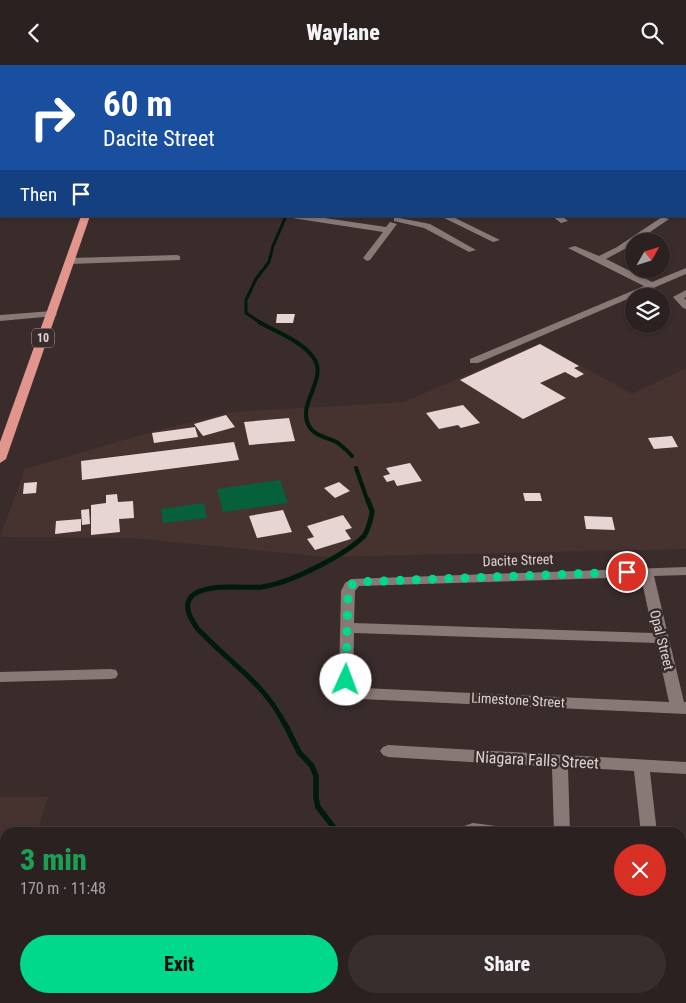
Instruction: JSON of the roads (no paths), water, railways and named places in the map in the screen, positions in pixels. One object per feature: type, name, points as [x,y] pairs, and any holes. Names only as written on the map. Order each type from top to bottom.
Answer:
[{"type":"highway","name":"10","points":[[0,459],[86,217]]},
{"type":"street","points":[[299,217],[389,229]]},
{"type":"street","points":[[446,217],[496,240]]},
{"type":"street","points":[[558,217],[564,221]]},
{"type":"street","points":[[367,258],[398,218],[427,226],[472,250]]},
{"type":"street","points":[[599,259],[620,249],[665,219]]},
{"type":"street","points":[[572,248],[599,259],[650,285]]},
{"type":"street","points":[[70,261],[177,258]]},
{"type":"street","points":[[474,361],[686,271]]},
{"type":"street","points":[[686,293],[678,297],[686,306]]},
{"type":"street","points":[[0,318],[52,314]]},
{"type":"street","name":"Dacite Street","points":[[347,628],[348,591],[352,584],[362,581],[686,571]]},
{"type":"street","name":"Opal Street","points":[[646,572],[661,638],[682,708]]},
{"type":"street","points":[[347,628],[661,638]]},
{"type":"street","name":"Limestone Street","points":[[347,628],[346,680],[351,688],[361,693],[682,708]]},
{"type":"street","points":[[0,677],[111,674]]},
{"type":"street","name":"Niagara Falls Street","points":[[388,751],[686,768]]},
{"type":"street","points":[[560,761],[562,827]]},
{"type":"street","points":[[642,765],[648,827]]},
{"type":"waterway","points":[[261,323],[246,313],[246,300],[256,279],[269,262],[273,246],[286,217]]},
{"type":"waterway","points":[[259,322],[295,341],[313,357],[317,366],[317,375],[308,402],[307,420],[314,432],[338,443],[352,456]]},
{"type":"waterway","points":[[356,468],[368,502]]},
{"type":"waterway","points":[[285,725],[267,697],[245,673],[197,628],[189,613],[189,601],[197,592],[205,589],[262,587],[274,584],[330,560],[344,552],[364,536],[372,514],[368,500]]},
{"type":"waterway","points":[[285,724],[299,752],[312,766],[316,776],[318,807],[333,827]]}]
